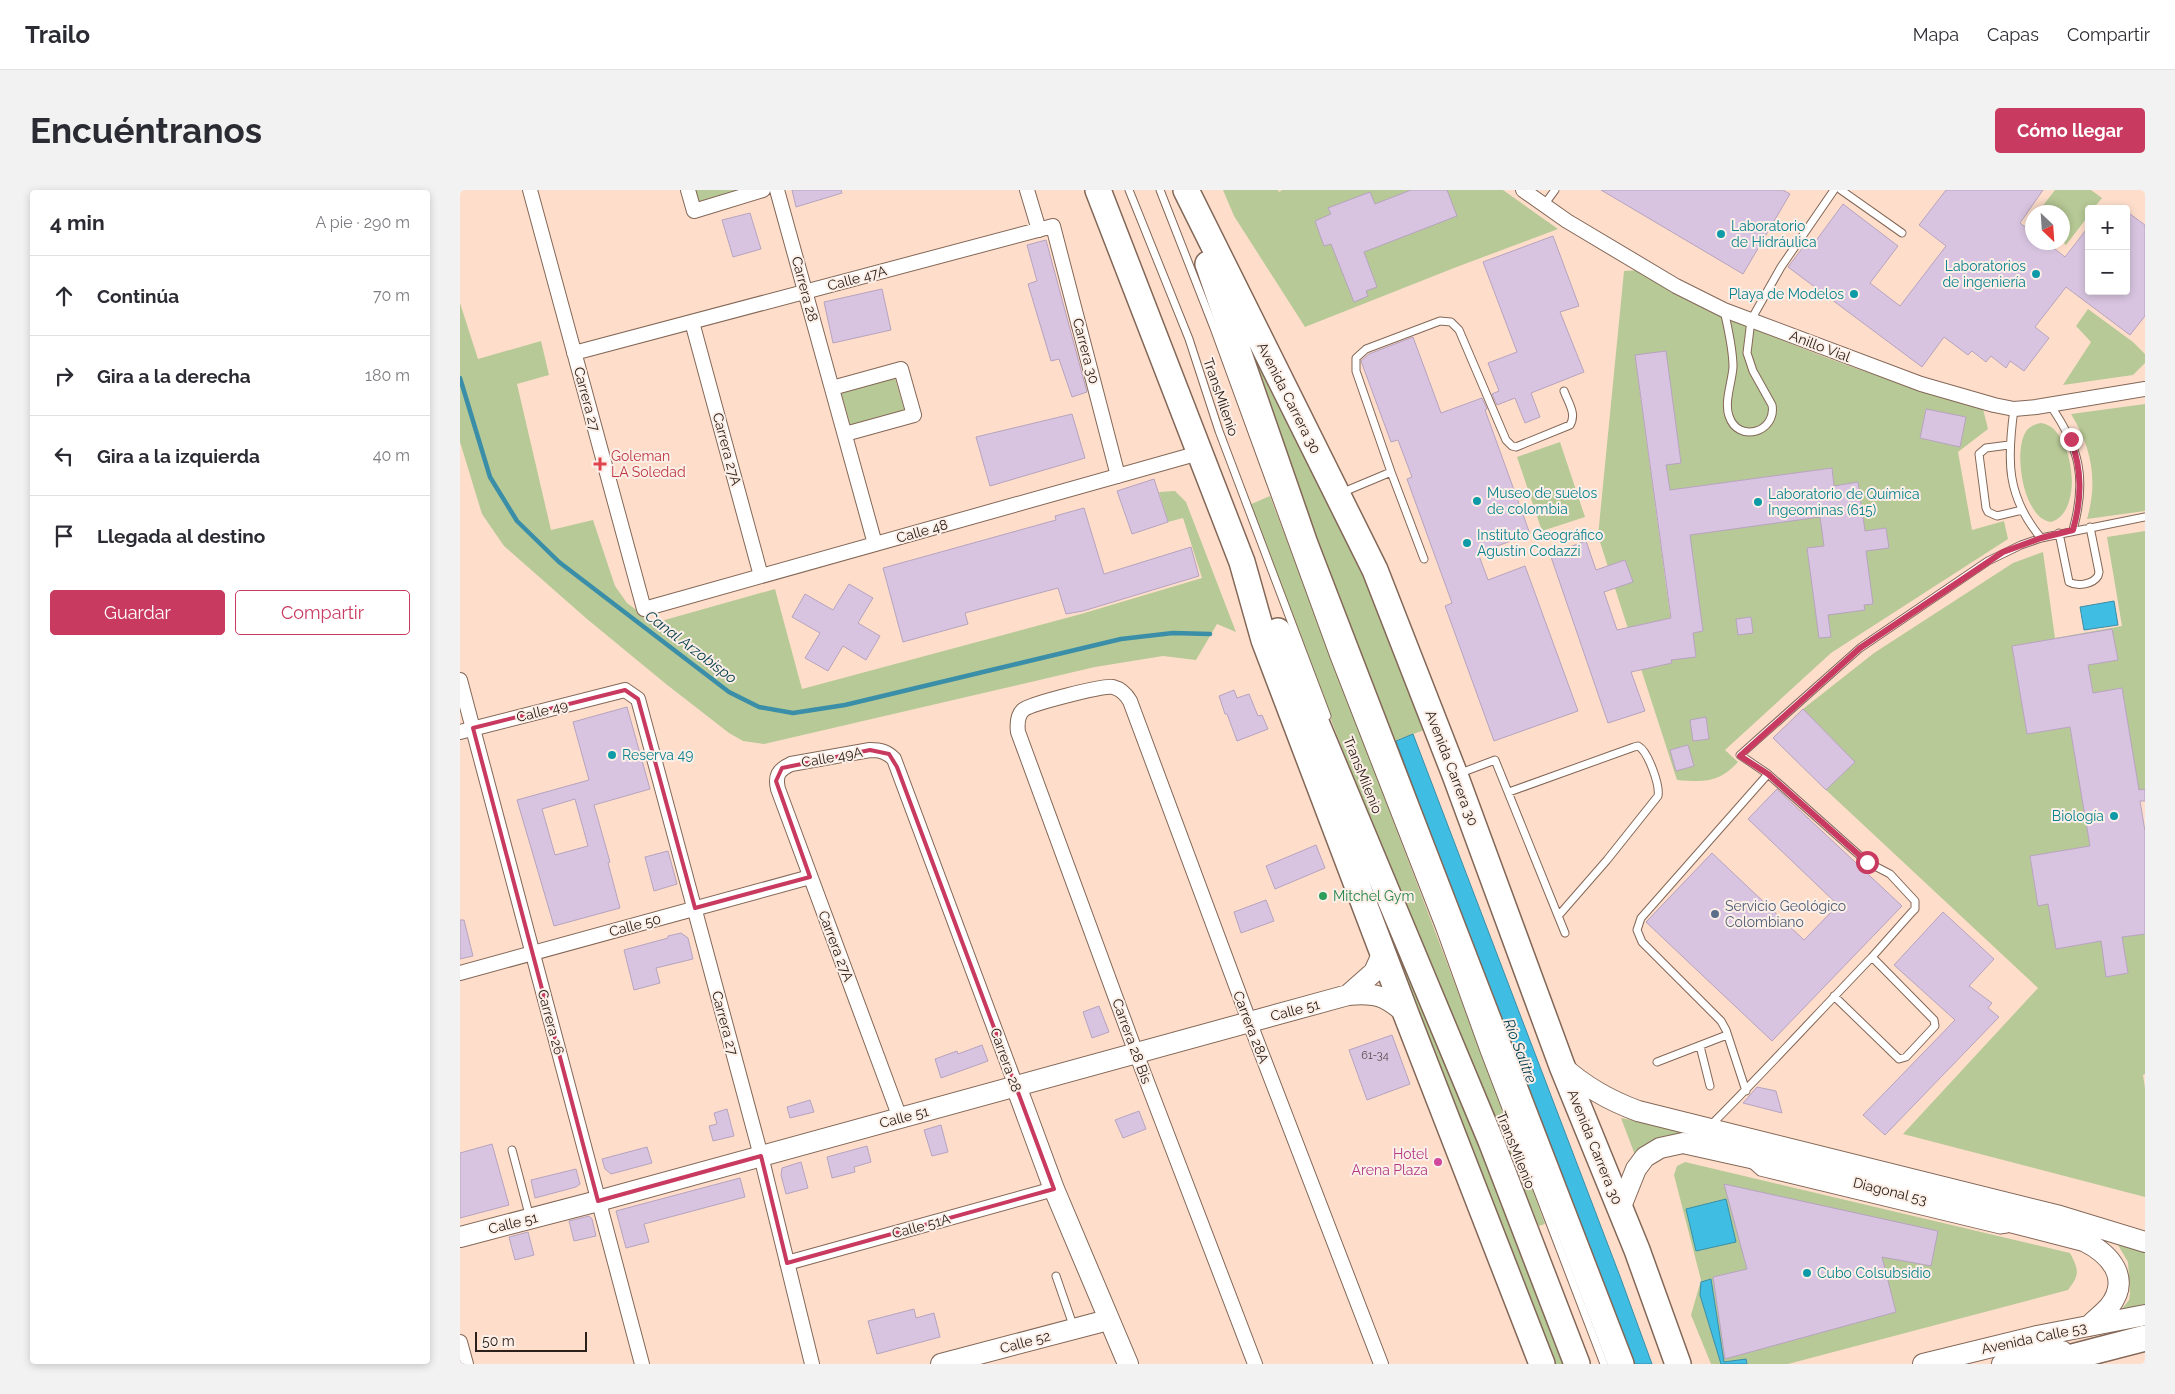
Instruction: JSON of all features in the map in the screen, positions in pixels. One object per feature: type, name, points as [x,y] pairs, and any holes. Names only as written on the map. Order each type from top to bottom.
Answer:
[{"type":"highway","points":[[1098,190],[1242,562],[1264,640],[1406,1014],[1542,1364]]},
{"type":"highway","name":"Avenida Carrera 30","points":[[1184,190],[1375,570],[1455,775],[1562,1066],[1620,1209],[1678,1364]]},
{"type":"highway","name":"Avenida Carrera 30","points":[[1184,190],[1308,554],[1621,1364]]},
{"type":"highway","points":[[1242,562],[1278,631],[1360,824],[1491,1141],[1577,1364]]},
{"type":"highway","points":[[2045,1364],[2145,1337]]},
{"type":"street","name":"Carrera 27","points":[[530,190],[644,609]]},
{"type":"street","points":[[688,190],[694,211],[763,190]]},
{"type":"street","name":"Carrera 28","points":[[777,190],[875,544]]},
{"type":"street","points":[[1027,190],[1039,230]]},
{"type":"street","name":"Anillo Vial","points":[[1523,190],[1543,206],[1676,286],[1724,310],[1921,384],[2014,409],[2145,389]]},
{"type":"street","name":"Calle 47A","points":[[574,353],[1054,226]]},
{"type":"street","name":"Carrera 30","points":[[1054,226],[1118,476]]},
{"type":"street","name":"Carrera 27A","points":[[692,322],[761,576]]},
{"type":"street","points":[[832,388],[901,369],[914,415],[845,434]]},
{"type":"street","name":"Calle 48","points":[[644,609],[1199,453]]},
{"type":"street","name":"Carrera 26","points":[[460,680],[466,730],[533,953],[642,1364]]},
{"type":"street","name":"Carrera 28A","points":[[1019,716],[1030,705],[1107,686],[1121,690],[1130,701],[1249,1022],[1381,1364]]},
{"type":"street","name":"Carrera 27","points":[[625,690],[638,699],[761,1156],[812,1364]]},
{"type":"street","name":"Calle 49","points":[[466,730],[625,690]]},
{"type":"street","name":"Carrera 28 Bis","points":[[1019,716],[1017,723],[1018,732],[1136,1053],[1254,1364]]},
{"type":"street","name":"Calle 49A","points":[[778,774],[782,768],[791,764],[870,750],[880,750],[889,754]]},
{"type":"street","name":"Carrera 28","points":[[889,754],[897,767],[1054,1189],[1128,1364]]},
{"type":"street","name":"Carrera 27A","points":[[778,774],[776,781],[778,789],[900,1118]]},
{"type":"street","name":"Calle 50","points":[[460,973],[810,877]]},
{"type":"street","name":"Calle 51","points":[[1348,995],[1374,972],[1383,952]]},
{"type":"street","name":"Calle 51","points":[[460,1237],[598,1201],[1348,995],[1369,994],[1384,997],[1406,1014]]},
{"type":"street","name":"Diagonal 53","points":[[1562,1066],[1590,1089],[1614,1103],[1638,1111],[1709,1127],[2060,1216],[2145,1242]]},
{"type":"street","name":"Diagonal 53","points":[[1620,1209],[1636,1169],[1645,1157],[1653,1151],[1683,1143],[1742,1155],[1809,1177],[1958,1214],[2026,1225],[2084,1241],[2100,1249],[2112,1261],[2117,1273],[2118,1286],[2114,1299],[2108,1308],[2089,1326]]},
{"type":"street","name":"Calle 51A","points":[[787,1263],[1054,1189]]},
{"type":"street","name":"Avenida Calle 53","points":[[1924,1364],[1998,1344],[2145,1315]]},
{"type":"street","name":"Calle 52","points":[[941,1364],[1108,1320]]},
{"type":"street","name":"Avenida Calle 53","points":[[2004,1364],[2145,1337]]},
{"type":"street","points":[[460,1342],[466,1364]]},
{"type":"lane","name":"TransMilenio","points":[[1129,190],[1185,329],[1223,440],[1330,723]]},
{"type":"lane","name":"TransMilenio","points":[[1160,190],[1214,328],[1330,648],[1440,929],[1484,1051],[1604,1364]]},
{"type":"lane","points":[[1543,206],[1555,190]]},
{"type":"lane","points":[[1724,310],[1733,356],[1728,412],[1735,426],[1747,432],[1753,432],[1765,427],[1771,419],[1773,410],[1772,404],[1753,371],[1747,353],[1750,320],[1781,267],[1834,190]]},
{"type":"lane","points":[[1841,190],[1902,233]]},
{"type":"lane","points":[[1424,558],[1391,472],[1356,371],[1356,358],[1366,349],[1440,321],[1451,322],[1459,330],[1506,440],[1516,447],[1570,424],[1572,412],[1564,391]]},
{"type":"lane","points":[[2050,405],[2071,439],[2079,466],[2080,497],[2073,530]]},
{"type":"lane","points":[[2014,409],[2009,445],[2012,484],[2022,510],[2041,538]]},
{"type":"lane","points":[[2009,445],[1986,448],[1978,454],[1986,508],[1988,512],[1997,516],[2022,510]]},
{"type":"lane","points":[[1338,494],[1391,472]]},
{"type":"lane","points":[[1709,1127],[1746,1091],[1915,909],[1915,901],[1890,874],[1867,862],[1768,774],[1740,756],[1860,648],[1988,561],[2021,544],[2041,538],[2073,530],[2145,517]]},
{"type":"lane","points":[[2059,533],[2069,582],[2078,585],[2092,582],[2099,572],[2090,527]]},
{"type":"lane","points":[[1509,792],[1638,746],[1645,752],[1658,784],[1658,796],[1607,860],[1558,915]]},
{"type":"lane","points":[[1455,775],[1495,760],[1565,933]]},
{"type":"lane","points":[[1746,1091],[1721,1020],[1642,942],[1636,930],[1641,918],[1768,774]]},
{"type":"lane","points":[[1834,996],[1899,1060],[1906,1058],[1934,1029],[1936,1023],[1872,957]]},
{"type":"lane","points":[[1657,1062],[1727,1035]]},
{"type":"lane","points":[[1700,1046],[1710,1086]]},
{"type":"lane","name":"TransMilenio","points":[[1475,1081],[1508,1161]]},
{"type":"lane","points":[[512,1150],[530,1218]]},
{"type":"lane","points":[[1056,1276],[1074,1329]]},
{"type":"highlighted area","points":[[625,690],[632,693],[638,699],[695,908],[810,877],[776,781],[782,768],[870,750],[889,754],[897,767],[1054,1189],[787,1263],[761,1156],[598,1201],[473,728]]},
{"type":"green space","points":[[688,190],[763,190],[694,211]]},
{"type":"green space","points":[[1223,190],[1278,190],[1279,192],[1282,190],[1503,190],[1558,229],[1305,327],[1234,216]]},
{"type":"green space","points":[[2055,190],[2091,190],[2102,198],[2096,205],[2085,205],[2085,220],[2070,240],[2070,205],[2043,205]]},
{"type":"green space","points":[[1640,270],[1745,324],[1842,364],[1983,409],[1988,429],[1958,452],[1972,530],[2004,521],[2008,539],[1831,653],[1725,750],[1738,762],[1724,774],[1710,780],[1677,780],[1598,536],[1624,271]],"holes":[[[1666,351],[1681,462],[1666,465],[1670,490],[1832,468],[1834,486],[1858,482],[1865,531],[1886,528],[1866,551],[1873,604],[1864,605],[1865,610],[1843,613],[1827,607],[1831,636],[1819,638],[1807,549],[1824,546],[1822,532],[1845,513],[1674,537],[1693,557],[1703,631],[1693,633],[1696,657],[1676,659],[1635,356]],[[1926,409],[1966,417],[1960,447],[1920,438]],[[1625,560],[1632,581],[1619,586],[1611,565]],[[1662,620],[1672,663],[1645,669],[1635,626]],[[1688,745],[1694,766],[1676,771],[1670,750]]]},
{"type":"green space","points":[[1219,274],[1348,537],[1427,729],[1389,743]]},
{"type":"green space","points":[[460,303],[478,359],[541,341],[549,375],[517,384],[551,530],[593,520],[615,586],[627,603],[654,623],[775,589],[802,689],[1081,614],[1202,578],[1183,518],[1168,522],[1159,492],[1175,491],[1186,502],[1236,632],[1217,624],[1196,660],[1163,656],[1095,667],[764,744],[743,741],[729,733],[666,684],[587,619],[504,546],[482,514],[460,442]]},
{"type":"green space","points":[[2088,309],[2133,342],[2145,354],[2145,363],[2133,375],[2063,385],[2091,342],[2076,326]]},
{"type":"green space","points":[[895,378],[905,412],[851,427],[840,390]]},
{"type":"green space","points":[[2145,404],[2145,511],[2087,519],[2092,491],[2091,465],[2084,439],[2071,414]]},
{"type":"green space","points":[[2041,423],[2052,428],[2061,438],[2071,470],[2072,487],[2069,503],[2062,515],[2051,522],[2041,518],[2033,509],[2027,497],[2021,467],[2020,452],[2027,430],[2033,425]]},
{"type":"green space","points":[[1560,442],[1585,517],[1542,531],[1517,457]]},
{"type":"green space","points":[[1270,496],[1545,1224],[1539,1226],[1351,772],[1249,505]]},
{"type":"green space","points":[[2145,531],[2145,789],[2139,790],[2122,688],[2093,693],[2088,665],[2118,660],[2112,629],[2012,646],[2027,734],[2070,727],[2090,846],[2030,856],[2038,906],[2092,896],[2052,923],[2056,949],[2101,941],[2107,977],[2128,973],[2122,937],[2145,934],[2145,1074],[2143,1075],[2145,1088],[2145,1197],[1903,1134],[2038,988],[1826,790],[1854,762],[1803,709],[1874,653],[2013,563],[2043,552],[2055,638],[2122,626],[2107,537]]},
{"type":"green space","points":[[1363,867],[1424,995],[1566,1364],[1551,1364]]},
{"type":"green space","points":[[1621,1118],[1681,1129],[1679,1134],[1656,1139],[1635,1155]]},
{"type":"green space","points":[[1685,1162],[2070,1253],[2077,1272],[2075,1280],[2068,1290],[1788,1364],[1711,1364],[1691,1315],[1701,1280],[1674,1175],[1677,1166]]},
{"type":"green space","points":[[2100,1233],[2145,1247],[2145,1304],[2121,1310],[2129,1300],[2128,1262],[2118,1245]]},
{"type":"water","points":[[2114,601],[2118,625],[2084,630],[2080,607]]},
{"type":"water","name":"Río Salitre","points":[[1413,734],[1652,1364],[1628,1364],[1396,741]]},
{"type":"water","points":[[1726,1199],[1736,1242],[1696,1251],[1686,1209]]},
{"type":"water","points":[[1711,1279],[1724,1362],[1746,1359],[1747,1364],[1721,1364],[1700,1295],[1701,1282]]},
{"type":"building","points":[[792,190],[841,190],[842,193],[796,207]]},
{"type":"building","points":[[1411,190],[1447,190],[1457,216],[1364,252],[1377,287],[1366,291],[1368,296],[1354,302],[1331,244],[1324,246],[1315,221],[1331,214],[1328,208],[1370,192],[1375,204]]},
{"type":"building","name":"Laboratorio de Hidráulica","points":[[1601,190],[1783,190],[1790,194],[1743,274]]},
{"type":"building","points":[[1946,190],[2043,190],[2033,205],[2025,205],[2025,216],[2020,223],[2025,227],[2025,250],[2056,250],[2065,257],[2085,231],[2085,295],[2130,295],[2130,214],[2145,225],[2145,316],[2130,335],[2066,287],[2035,327],[2049,338],[2024,371],[2010,361],[2006,368],[1991,356],[1986,362],[1972,351],[1968,355],[1944,337],[1922,367],[1788,267],[1810,238],[1815,242],[1843,204],[1898,246],[1870,283],[1900,306],[1946,246],[1919,225]]},
{"type":"building","points":[[750,213],[761,249],[733,257],[722,220]]},
{"type":"building","points":[[1553,236],[1579,306],[1560,312],[1584,372],[1531,393],[1540,417],[1525,423],[1515,398],[1497,405],[1492,394],[1499,391],[1488,363],[1517,352],[1483,262]]},
{"type":"building","points":[[1046,240],[1087,392],[1072,397],[1059,359],[1051,361],[1028,284],[1037,281],[1027,245]]},
{"type":"building","points":[[882,289],[891,330],[833,343],[824,302]]},
{"type":"building","name":"Instituto Geográfico Agustín Codazzi","points":[[1413,337],[1441,413],[1482,398],[1487,409],[1485,410],[1530,534],[1478,553],[1488,580],[1525,566],[1578,711],[1494,741],[1445,606],[1452,603],[1407,479],[1412,477],[1398,440],[1391,442],[1361,361],[1369,354]]},
{"type":"building","name":"Laboratorio de Química Ingeominas (615)","points":[[1666,351],[1681,463],[1666,465],[1670,490],[1832,468],[1834,486],[1858,482],[1865,531],[1886,528],[1889,548],[1866,551],[1873,604],[1864,605],[1865,610],[1828,615],[1831,637],[1819,638],[1807,548],[1824,546],[1820,517],[1690,535],[1703,631],[1693,633],[1696,657],[1671,660],[1672,663],[1631,672],[1645,711],[1608,723],[1550,554],[1586,541],[1596,570],[1625,560],[1633,582],[1604,592],[1617,630],[1671,618],[1635,355]]},
{"type":"building","points":[[1926,409],[1966,417],[1960,447],[1920,438]]},
{"type":"building","points":[[1072,414],[1085,458],[990,486],[976,437]]},
{"type":"building","points":[[1154,479],[1168,522],[1132,534],[1117,491]]},
{"type":"building","points":[[1084,508],[1104,574],[1191,547],[1199,576],[1083,611],[1066,614],[1058,588],[965,613],[968,624],[903,642],[883,568],[1056,520],[1055,516]]},
{"type":"building","points":[[849,584],[873,598],[858,623],[880,636],[866,660],[843,646],[828,671],[805,658],[820,633],[792,617],[805,594],[833,610]]},
{"type":"building","points":[[1751,617],[1753,633],[1738,635],[1736,619]]},
{"type":"building","name":"Biología","points":[[2112,629],[2118,660],[2088,665],[2093,693],[2122,688],[2139,790],[2145,789],[2145,801],[2140,801],[2145,831],[2145,934],[2122,937],[2128,973],[2106,977],[2101,941],[2056,949],[2048,904],[2038,906],[2030,856],[2090,846],[2070,727],[2027,734],[2012,646]]},
{"type":"building","points":[[1234,690],[1237,698],[1249,694],[1258,716],[1262,715],[1268,729],[1237,741],[1219,696]]},
{"type":"building","points":[[627,707],[650,789],[594,805],[610,862],[608,863],[620,908],[554,926],[517,800],[589,780],[573,722]],"holes":[[[575,799],[588,846],[555,855],[542,809]]]},
{"type":"building","points":[[1803,709],[1855,762],[1826,790],[1773,738]]},
{"type":"building","points":[[1706,717],[1709,739],[1693,741],[1690,720]]},
{"type":"building","points":[[1688,745],[1694,766],[1676,771],[1670,750]]},
{"type":"building","name":"Servicio Geológico Colombiano","points":[[1777,789],[1902,906],[1772,1041],[1646,922],[1712,853],[1804,940],[1838,905],[1748,819]]},
{"type":"building","points":[[1316,845],[1325,868],[1275,889],[1266,866]]},
{"type":"building","points":[[668,851],[677,884],[654,891],[645,857]]},
{"type":"building","points":[[1266,900],[1274,921],[1241,933],[1234,912]]},
{"type":"building","points":[[1943,912],[1994,959],[1969,986],[1992,1003],[1988,1008],[1999,1017],[1885,1135],[1863,1115],[1955,1020],[1894,965]]},
{"type":"building","points":[[460,920],[464,920],[473,956],[460,959]]},
{"type":"building","points":[[681,933],[688,938],[693,959],[656,968],[660,983],[634,990],[624,950]]},
{"type":"building","points":[[1099,1006],[1109,1032],[1092,1038],[1083,1012]]},
{"type":"building","points":[[1392,1035],[1410,1084],[1367,1100],[1349,1050]]},
{"type":"building","points":[[982,1045],[988,1061],[941,1078],[935,1059],[957,1051],[958,1054]]},
{"type":"building","points":[[1757,1087],[1776,1091],[1782,1113],[1743,1103]]},
{"type":"building","points":[[810,1100],[814,1112],[790,1118],[787,1107]]},
{"type":"building","points":[[727,1109],[734,1136],[713,1141],[709,1126],[717,1124],[714,1113]]},
{"type":"building","points":[[1139,1111],[1146,1129],[1123,1138],[1115,1120]]},
{"type":"building","points":[[941,1125],[948,1152],[932,1156],[924,1130]]},
{"type":"building","points":[[492,1144],[509,1205],[460,1218],[460,1153]]},
{"type":"building","points":[[867,1146],[871,1162],[854,1167],[855,1172],[832,1178],[827,1157]]},
{"type":"building","points":[[647,1147],[652,1163],[611,1174],[605,1169],[602,1159]]},
{"type":"building","points":[[801,1162],[808,1188],[786,1194],[781,1175],[782,1168]]},
{"type":"building","points":[[576,1169],[580,1184],[576,1187],[535,1198],[531,1180]]},
{"type":"building","points":[[740,1178],[745,1197],[644,1224],[649,1242],[626,1248],[616,1211]]},
{"type":"building","name":"Cubo Colsubsidio","points":[[1724,1184],[1938,1231],[1931,1266],[1882,1257],[1896,1312],[1725,1359],[1713,1277],[1747,1269]]},
{"type":"building","points":[[589,1216],[592,1219],[596,1236],[574,1241],[569,1221]]},
{"type":"building","points":[[528,1232],[534,1255],[515,1260],[509,1237]]},
{"type":"building","points":[[914,1309],[916,1318],[934,1313],[940,1337],[877,1354],[868,1321]]},
{"type":"waterway","name":"Canal Arzobispo","points":[[460,378],[490,477],[517,521],[559,562],[729,692],[759,707],[793,713],[845,705],[1121,639],[1173,633],[1210,634]]},
{"type":"place","name":"Laboratorio de Hidráulica","points":[[1721,234]]},
{"type":"place","name":"Laboratorios de ingeniería","points":[[2036,274]]},
{"type":"place","name":"Playa de Modelos","points":[[1854,294]]},
{"type":"place","name":"Goleman LA Soledad","points":[[600,464]]},
{"type":"place","name":"Museo de suelos de colombia","points":[[1477,501]]},
{"type":"place","name":"Laboratorio de Química Ingeominas (615)","points":[[1758,502]]},
{"type":"place","name":"Instituto Geográfico Agustín Codazzi","points":[[1467,543]]},
{"type":"place","name":"Reserva 49","points":[[612,755]]},
{"type":"place","name":"Biología","points":[[2114,816]]},
{"type":"place","name":"Mitchel Gym","points":[[1323,896]]},
{"type":"place","name":"Servicio Geológico Colombiano","points":[[1715,914]]},
{"type":"place","name":"Hotel Arena Plaza","points":[[1438,1162]]},
{"type":"place","name":"Cubo Colsubsidio","points":[[1807,1273]]},
{"type":"route","points":[[1867,862],[1768,774],[1740,756],[1860,648],[1988,561],[2021,544],[2073,530],[2078,511],[2081,481],[2076,453],[2071,439]]}]
